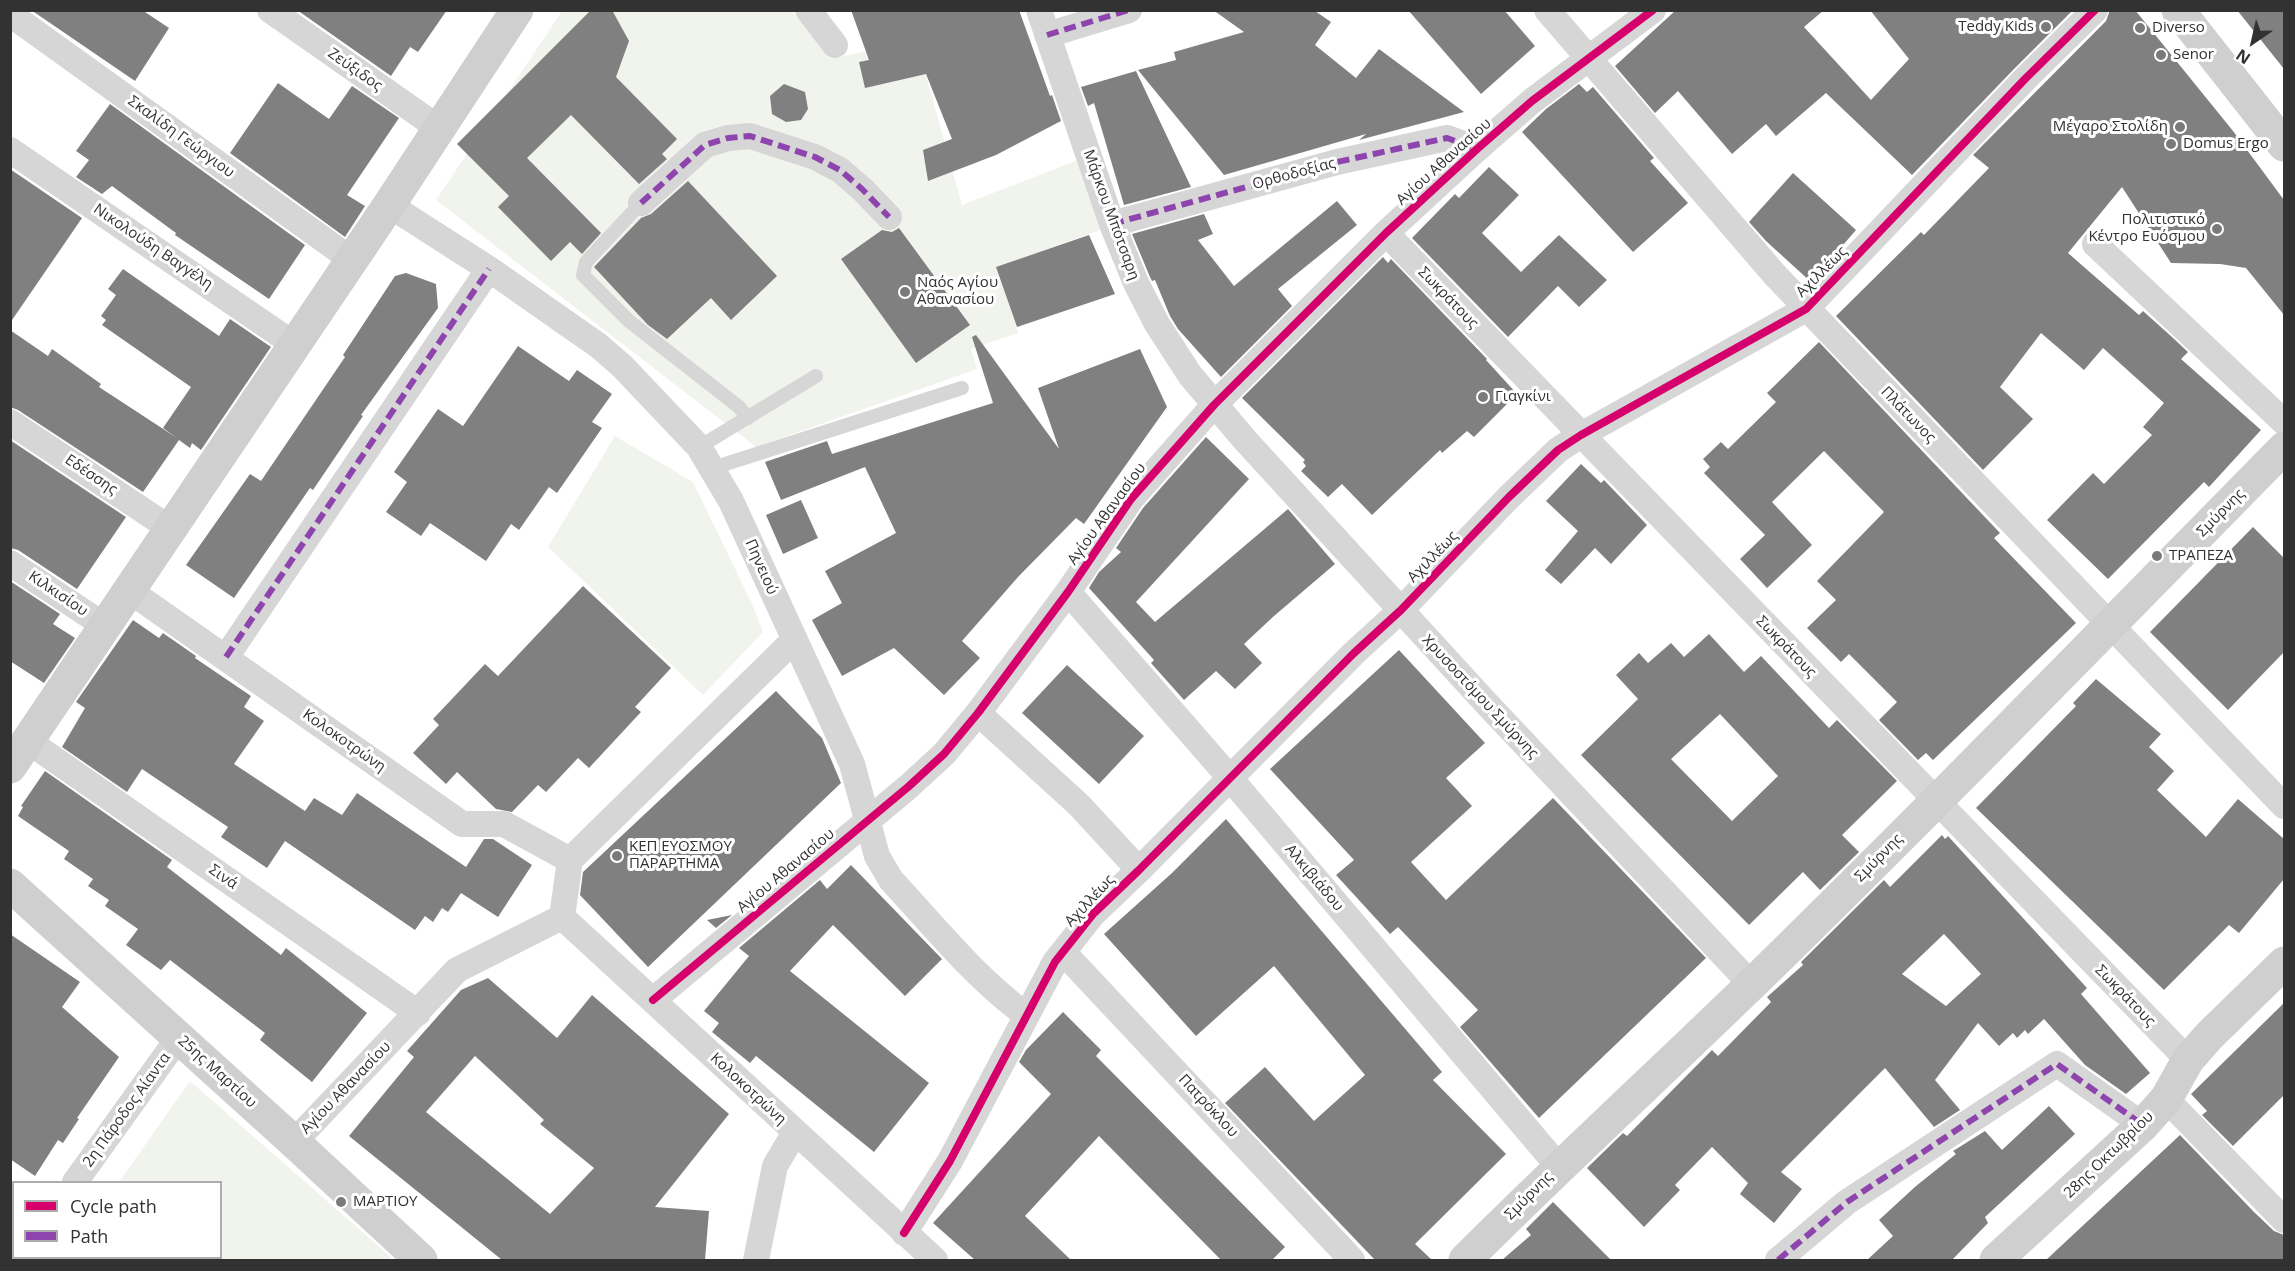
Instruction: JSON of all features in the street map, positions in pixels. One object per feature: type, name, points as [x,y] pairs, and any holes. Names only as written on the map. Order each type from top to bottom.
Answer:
[{"type":"street","name":"Ζεύξιδος","points":[[270,10],[440,129]]},
{"type":"street","points":[[19,754],[440,129],[517,10]]},
{"type":"street","points":[[808,10],[835,45]]},
{"type":"street","name":"Μάρκου Μπότσαρη","points":[[1038,10],[1112,224],[1136,283],[1156,324],[1190,375],[1214,405]]},
{"type":"street","points":[[1047,35],[1129,10]]},
{"type":"street","name":"Πλάτωνος","points":[[1547,10],[1754,252],[1806,309],[2284,806]]},
{"type":"street","name":"Αγίου Αθανασίου","points":[[653,1000],[928,769],[978,713],[1068,592],[1131,499],[1214,405],[1386,233],[1532,101],[1653,10]]},
{"type":"street","name":"Αχιλλέως","points":[[904,1233],[950,1161],[1026,1015],[1063,952],[1093,914],[1354,653],[1401,610],[1549,458],[1581,435],[1806,309],[2095,10]]},
{"type":"street","points":[[2178,10],[2284,145]]},
{"type":"street","name":"Σκαλίδη Γεώργιου","points":[[10,14],[352,260]]},
{"type":"street","points":[[641,203],[705,145],[728,138],[750,136],[815,156],[840,170],[889,217]]},
{"type":"street","name":"Ορθοδοξίας","points":[[1112,224],[1337,162],[1447,138],[1477,149]]},
{"type":"street","name":"Νικολούδη Βαγγέλη","points":[[10,150],[295,345]]},
{"type":"street","name":"Πηνειού","points":[[389,205],[489,269],[599,346],[622,366],[699,447],[731,501],[852,764],[877,856],[891,880],[975,971],[1026,1015]]},
{"type":"street","name":"Σωκράτους","points":[[1386,233],[2188,1060]]},
{"type":"street","points":[[2095,243],[2284,422]]},
{"type":"street","points":[[226,657],[489,269]]},
{"type":"street","name":"Χρυσοστόμου Σμύρνης","points":[[1214,405],[1571,796],[1751,984]]},
{"type":"street","name":"Εδέσσης","points":[[10,422],[171,529]]},
{"type":"street","name":"Σμύρνης","points":[[1465,1260],[1558,1167],[1751,984],[1936,802],[2284,448]]},
{"type":"street","name":"Κιλκισίου","points":[[10,563],[105,626]]},
{"type":"street","name":"Κολοκοτρώνη","points":[[130,591],[462,824],[504,824],[570,860]]},
{"type":"street","name":"Αλκιβιάδου","points":[[1068,592],[1230,778],[1558,1167]]},
{"type":"street","points":[[562,917],[570,860],[795,640]]},
{"type":"street","points":[[978,713],[1079,805],[1139,870]]},
{"type":"street","name":"Σινά","points":[[19,754],[418,1013]]},
{"type":"street","name":"25ης Μαρτίου","points":[[10,885],[294,1142],[418,1259]]},
{"type":"street","name":"Αγίου Αθανασίου","points":[[294,1142],[463,966],[562,917]]},
{"type":"street","name":"Κολοκοτρώνη","points":[[562,917],[935,1260]]},
{"type":"street","name":"Πατρόκλου","points":[[1063,952],[1352,1260]]},
{"type":"street","name":"28ης Οκτωβρίου","points":[[1996,1260],[2143,1125],[2166,1099],[2188,1060],[2209,1036],[2284,963]]},
{"type":"street","name":"2η Πάροδος Αίαντα","points":[[76,1181],[179,1037]]},
{"type":"street","points":[[1778,1260],[1847,1202],[2057,1064],[2143,1125]]},
{"type":"street","points":[[2166,1099],[2284,1220]]},
{"type":"street","points":[[756,1260],[775,1166],[795,1132]]},
{"type":"lane","points":[[641,203],[586,262],[583,275],[629,321],[739,407],[748,418]]},
{"type":"lane","points":[[699,447],[816,376]]},
{"type":"lane","points":[[713,468],[962,388]]},
{"type":"shaded area","points":[[791,10],[830,59],[916,40],[962,205],[1078,160],[1100,230],[997,267],[1018,333],[971,349],[977,369],[756,447],[436,200],[562,11]]},
{"type":"shaded area","points":[[615,436],[693,482],[753,606],[763,632],[703,695],[548,547]]},
{"type":"shaded area","points":[[190,1081],[391,1257],[389,1260],[123,1260],[121,1259],[222,1259],[222,1181],[120,1181]]},
{"type":"building","points":[[31,10],[142,10],[169,28],[135,81]]},
{"type":"building","points":[[297,10],[447,10],[418,52],[410,47],[391,76]]},
{"type":"building","points":[[591,10],[612,10],[629,41],[616,77],[677,139],[662,154],[667,159],[639,184],[571,115],[527,158],[601,233],[582,254],[570,242],[551,261],[498,207],[509,196],[457,144]]},
{"type":"building","points":[[851,10],[1019,10],[1061,121],[996,155],[928,181],[923,150],[952,139],[926,74],[865,88],[859,62],[869,60]]},
{"type":"building","points":[[1213,10],[1315,11],[1331,22],[1315,45],[1356,78],[1379,49],[1464,112],[1359,140],[1366,134],[1224,175],[1138,70],[1176,60],[1174,52],[1244,32]]},
{"type":"building","points":[[1408,10],[1504,10],[1535,46],[1481,94]]},
{"type":"building","points":[[1676,10],[1824,10],[1804,27],[1871,100],[1909,59],[1870,10],[2073,10],[1912,175],[1826,93],[1776,136],[1766,124],[1732,154],[1678,91],[1655,113],[1615,66]]},
{"type":"building","points":[[2110,10],[2135,10],[2233,131],[2284,200],[2284,315],[2246,268],[2220,264],[2171,263],[2122,187],[2068,253],[2139,315],[2143,311],[2172,337],[2188,352],[2181,359],[2261,430],[2209,487],[2204,482],[2108,579],[2047,520],[2093,473],[2104,484],[2152,435],[2143,427],[2164,403],[2103,348],[2084,370],[2041,333],[2000,387],[2033,419],[1983,470],[1836,316],[1921,232],[1924,235],[1989,168],[1973,155],[2106,21]]},
{"type":"building","points":[[2237,10],[2284,10],[2284,69]]},
{"type":"building","points":[[1136,71],[1191,187],[1124,205],[1094,103],[1088,106],[1081,87]]},
{"type":"building","points":[[278,83],[329,119],[352,86],[399,118],[347,195],[365,206],[345,237],[230,153]]},
{"type":"building","points":[[784,84],[805,92],[808,109],[801,120],[786,122],[772,114],[770,96]]},
{"type":"building","points":[[1579,84],[1587,92],[1593,87],[1654,158],[1650,161],[1688,203],[1633,252],[1522,132],[1546,109]]},
{"type":"building","points":[[110,104],[305,245],[269,299],[175,235],[176,233],[112,186],[102,194],[76,177],[89,160],[76,151]]},
{"type":"building","points":[[1489,167],[1519,195],[1482,233],[1521,272],[1559,235],[1607,280],[1579,307],[1558,286],[1508,337],[1412,238],[1455,194],[1459,198]]},
{"type":"building","points":[[10,169],[82,218],[10,323]]},
{"type":"building","points":[[1793,173],[1856,230],[1811,282],[1766,241],[1749,222]]},
{"type":"building","points":[[688,181],[777,276],[731,320],[711,298],[667,339],[648,325],[594,267],[641,218],[651,214]]},
{"type":"building","points":[[1337,201],[1357,225],[1278,289],[1292,306],[1221,377],[1178,329],[1155,280],[1152,281],[1150,277],[1132,234],[1204,214],[1213,234],[1198,240],[1234,286]]},
{"type":"building","name":"Ναός Αγίου Αθανασίου","points":[[899,228],[970,325],[916,363],[841,259],[882,230],[892,232]]},
{"type":"building","points":[[1089,235],[1115,294],[1017,327],[996,267]]},
{"type":"building","points":[[1383,257],[1388,263],[1391,259],[1487,359],[1517,394],[1474,437],[1467,431],[1442,453],[1440,450],[1372,515],[1342,484],[1328,497],[1301,471],[1306,466],[1303,462],[1305,460],[1242,398]]},
{"type":"building","points":[[123,269],[219,336],[230,319],[271,347],[201,450],[192,443],[190,448],[179,440],[143,492],[10,407],[10,330],[48,356],[52,349],[101,384],[99,387],[177,438],[163,428],[191,387],[102,325],[106,320],[101,316],[116,295],[108,289]]},
{"type":"building","points":[[406,273],[436,284],[438,308],[361,415],[363,416],[313,490],[310,488],[234,598],[186,565],[250,474],[261,481],[345,357],[343,355],[395,276]]},
{"type":"building","points":[[976,335],[1059,449],[1038,388],[1140,349],[1167,407],[1084,524],[1076,518],[1018,577],[962,641],[980,658],[944,695],[894,648],[842,676],[812,620],[842,603],[825,571],[896,533],[865,467],[781,500],[765,462],[827,441],[832,454],[993,403],[972,337]]},
{"type":"building","points":[[1819,342],[2000,533],[1994,538],[2076,623],[1933,760],[1926,753],[1918,760],[1879,720],[1897,702],[1849,654],[1841,662],[1807,628],[1836,600],[1817,581],[1884,512],[1824,451],[1772,502],[1812,545],[1767,588],[1740,559],[1765,535],[1704,473],[1710,467],[1703,459],[1721,442],[1728,449],[1776,402],[1767,393]]},
{"type":"building","points":[[518,346],[569,381],[577,370],[612,394],[592,422],[602,428],[557,493],[549,487],[519,530],[511,524],[486,561],[430,523],[421,536],[386,512],[407,482],[394,472],[438,409],[463,426]]},
{"type":"building","points":[[1206,437],[1249,479],[1136,602],[1155,622],[1288,509],[1335,564],[1244,644],[1262,663],[1235,689],[1216,671],[1184,700],[1151,663],[1154,660],[1089,588],[1099,572],[1121,552],[1116,548],[1143,508]]},
{"type":"building","points":[[10,440],[126,517],[77,589],[18,550],[10,548]]},
{"type":"building","points":[[1581,464],[1601,483],[1604,480],[1647,525],[1611,564],[1595,548],[1561,584],[1545,570],[1578,531],[1546,501]]},
{"type":"building","points":[[801,500],[818,538],[783,554],[766,515]]},
{"type":"building","points":[[2253,527],[2284,558],[2284,652],[2228,710],[2150,632]]},
{"type":"building","points":[[10,581],[60,614],[53,624],[75,638],[44,683],[10,661]]},
{"type":"building","points":[[583,586],[671,668],[635,707],[641,712],[589,768],[578,758],[546,792],[538,785],[512,812],[496,809],[457,772],[446,784],[413,753],[439,725],[433,719],[485,664],[498,676]]},
{"type":"building","points":[[133,620],[159,638],[163,633],[251,696],[244,707],[264,721],[234,764],[305,811],[314,798],[342,815],[357,793],[466,867],[484,839],[493,839],[532,865],[498,917],[461,893],[448,912],[442,908],[433,922],[425,916],[415,930],[285,841],[267,868],[221,837],[228,827],[142,769],[127,792],[62,747],[85,708],[76,702]]},
{"type":"building","points":[[1709,634],[1744,672],[1761,656],[1829,728],[1837,720],[1897,781],[1842,835],[1859,852],[1820,890],[1803,872],[1749,925],[1581,755],[1638,699],[1616,675],[1639,653],[1648,663],[1671,643],[1684,657]],"holes":[[[1720,714],[1778,776],[1732,821],[1671,759]]]},
{"type":"building","points":[[1399,650],[1485,743],[1446,778],[1472,806],[1411,862],[1446,900],[1553,798],[1706,958],[1539,1118],[1460,1027],[1478,1010],[1398,927],[1390,934],[1336,875],[1354,860],[1270,769]]},
{"type":"building","points":[[1067,665],[1144,736],[1099,784],[1022,713]]},
{"type":"building","points":[[2096,679],[2161,734],[2149,747],[2174,771],[2157,790],[2206,837],[2238,799],[2284,839],[2284,879],[2239,933],[2229,925],[2164,990],[1976,808],[2076,706],[2073,703]]},
{"type":"building","points":[[776,691],[822,738],[841,783],[648,967],[580,895],[583,872]]},
{"type":"building","points":[[45,771],[172,860],[167,867],[281,955],[286,948],[367,1013],[312,1082],[260,1040],[265,1033],[170,960],[161,970],[126,945],[138,929],[105,906],[109,900],[88,886],[93,879],[64,859],[69,851],[18,816],[23,807],[21,806]]},
{"type":"building","points":[[1226,819],[1442,1072],[1433,1080],[1506,1154],[1415,1244],[1432,1260],[1375,1260],[1225,1103],[1265,1067],[1314,1121],[1365,1075],[1274,966],[1196,1036],[1104,934],[1172,873]]},
{"type":"building","points":[[1942,835],[1945,839],[1948,836],[2087,988],[2081,994],[2150,1073],[2126,1094],[2085,1065],[2044,1019],[2028,1034],[2025,1030],[2017,1038],[2013,1033],[1999,1046],[1978,1023],[1935,1080],[1960,1110],[1934,1127],[1885,1068],[1781,1172],[1802,1189],[1774,1223],[1740,1194],[1748,1183],[1712,1147],[1675,1185],[1680,1190],[1644,1227],[1587,1168],[1623,1133],[1627,1136],[1712,1050],[1718,1056],[1771,1002],[1767,997],[1803,965],[1801,962],[1884,880],[1890,887]],"holes":[[[1944,934],[1981,974],[1946,1006],[1902,974]]]},
{"type":"building","points":[[851,865],[942,959],[905,996],[833,925],[790,971],[929,1083],[874,1152],[756,1056],[750,1063],[712,1032],[719,1023],[704,1011],[749,956],[739,948],[820,880],[827,889]]},
{"type":"building","points":[[732,915],[716,928],[707,920]]},
{"type":"building","points":[[10,934],[80,982],[62,1007],[119,1057],[77,1118],[79,1119],[63,1143],[58,1140],[35,1176],[10,1159]]},
{"type":"building","points":[[488,978],[557,1038],[592,995],[729,1114],[655,1207],[709,1211],[705,1260],[502,1260],[349,1136],[414,1057],[407,1051],[461,990]],"holes":[[[475,1056],[544,1120],[540,1124],[594,1168],[550,1214],[426,1112]]]},
{"type":"building","points":[[2284,1003],[2284,1095],[2233,1146],[2202,1115],[2207,1111],[2191,1094]]},
{"type":"building","points":[[1063,1012],[1101,1050],[1096,1056],[1285,1247],[1272,1260],[1221,1260],[1099,1136],[1025,1216],[1071,1260],[975,1260],[933,1223],[1051,1094],[1019,1062],[1026,1050]]},
{"type":"building","points":[[2049,1106],[2075,1134],[1985,1217],[1988,1223],[1952,1260],[1867,1260],[1893,1236],[1879,1220],[1956,1154],[1953,1151],[1985,1131],[2002,1150]]},
{"type":"building","points":[[2180,1135],[2254,1212],[2274,1231],[2284,1235],[2284,1260],[2046,1260]]},
{"type":"building","points":[[1553,1202],[1611,1260],[1502,1260],[1531,1235],[1526,1229]]},
{"type":"marked path","points":[[1047,35],[1129,10]]},
{"type":"marked path","points":[[641,203],[705,145],[728,138],[750,136],[815,157],[840,170],[889,217]]},
{"type":"marked path","points":[[1112,224],[1337,162],[1447,138],[1477,149]]},
{"type":"marked path","points":[[226,657],[489,269]]},
{"type":"marked path","points":[[1778,1260],[1847,1202],[2057,1064],[2143,1125]]},
{"type":"cycle path","points":[[653,1000],[908,787],[944,754],[978,713],[1068,592],[1131,499],[1214,405],[1386,233],[1477,149],[1532,101],[1653,10]]},
{"type":"cycle path","points":[[904,1233],[950,1161],[1055,962],[1093,914],[1354,653],[1401,610],[1509,497],[1558,450],[1806,309],[2025,79],[2095,10]]},
{"type":"place","name":"Teddy Kids","points":[[2046,27]]},
{"type":"place","name":"Diverso","points":[[2140,28]]},
{"type":"place","name":"Senor","points":[[2161,55]]},
{"type":"place","name":"Μέγαρο Στολίδη","points":[[2180,127]]},
{"type":"place","name":"Domus Ergo","points":[[2171,144]]},
{"type":"place","name":"Πολιτιστικό Κέντρο Ευόσμου","points":[[2217,229]]},
{"type":"place","name":"Ναός Αγίου Αθανασίου","points":[[905,292]]},
{"type":"place","name":"Γιαγκίνι","points":[[1483,397]]},
{"type":"place","name":"ΤΡΑΠΕΖΑ","points":[[2157,556]]},
{"type":"place","name":"ΚΕΠ ΕΥΟΣΜΟΥ ΠΑΡΑΡΤΗΜΑ","points":[[617,856]]},
{"type":"place","name":"ΜΑΡΤΙΟΥ","points":[[341,1202]]}]
